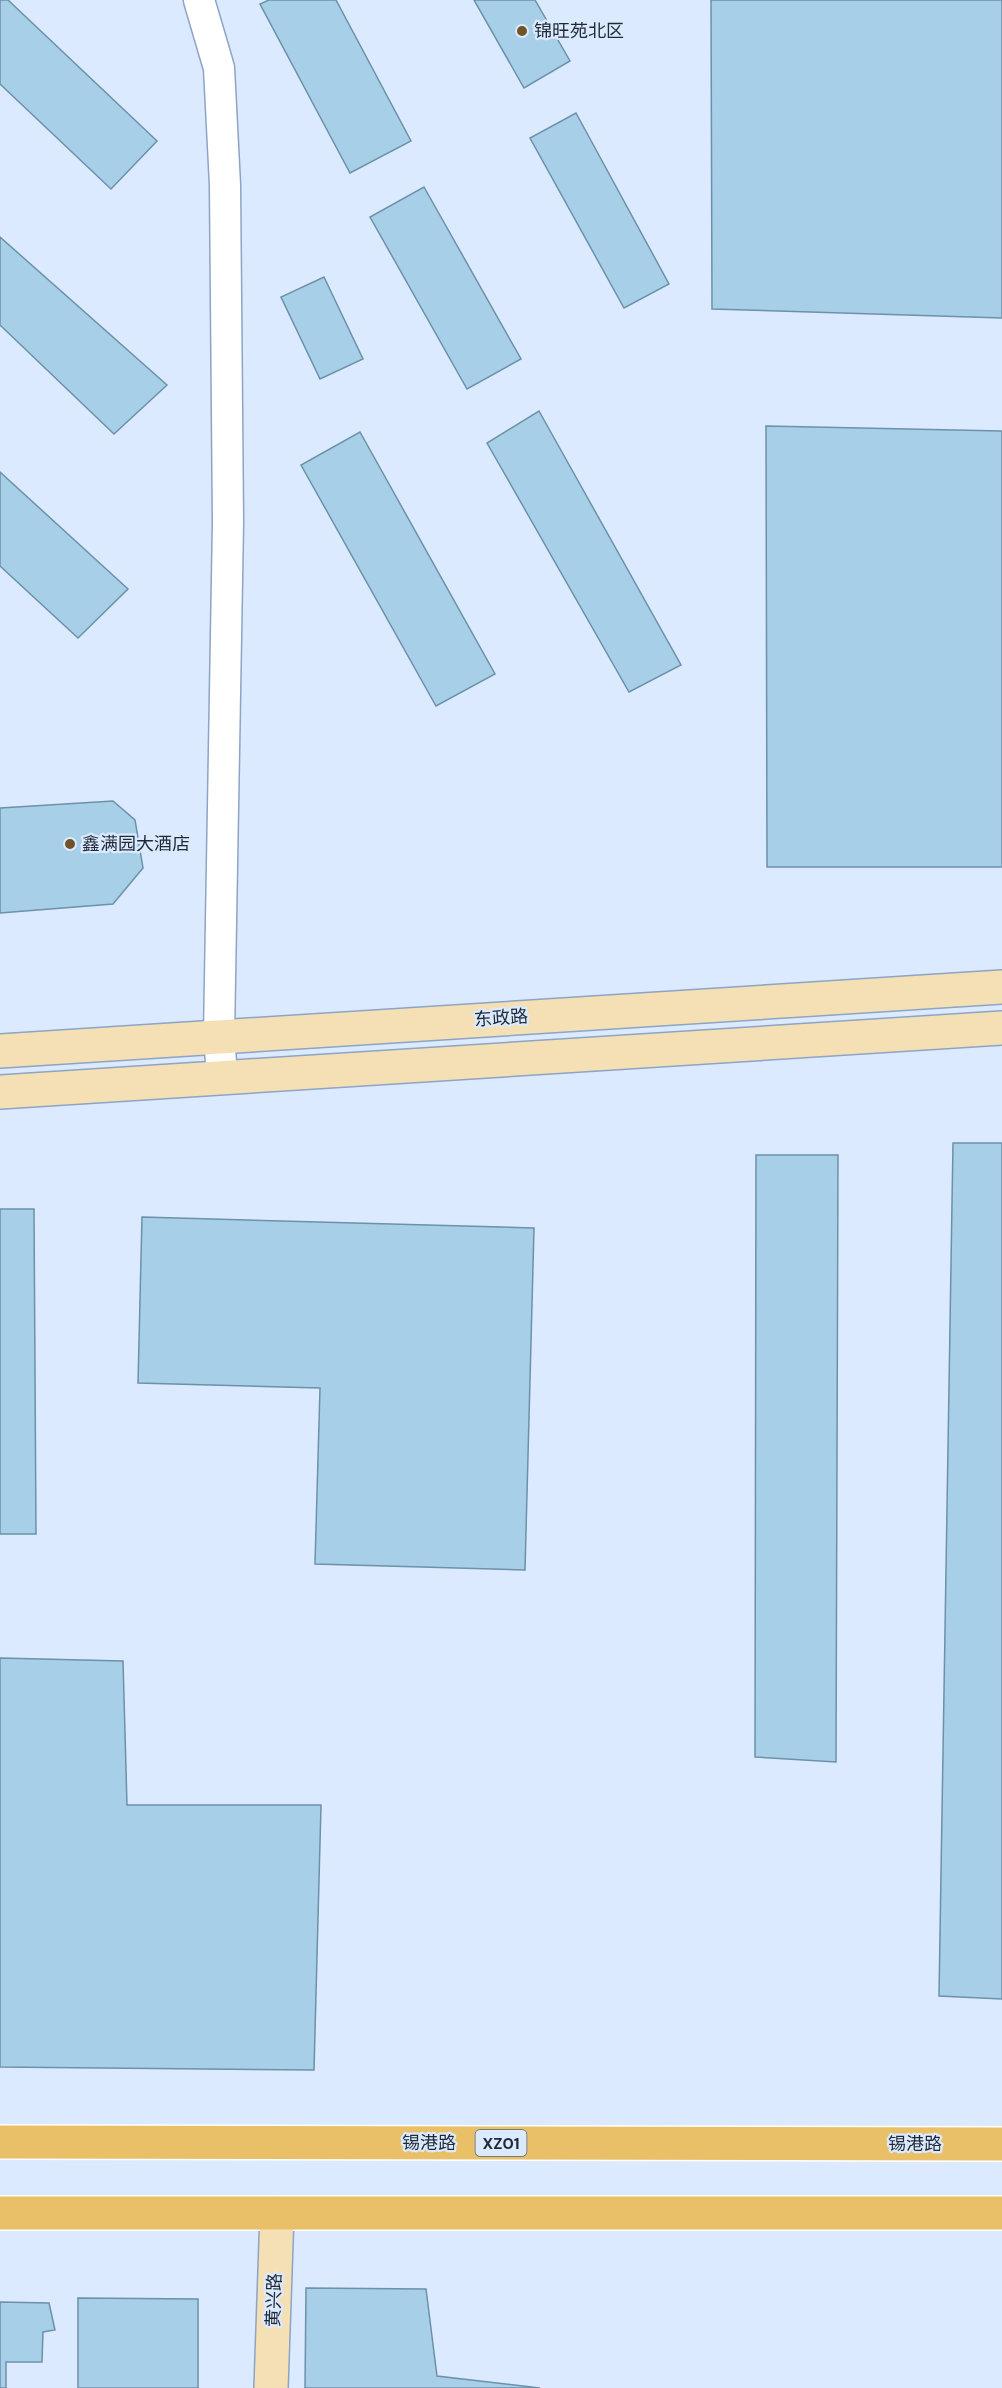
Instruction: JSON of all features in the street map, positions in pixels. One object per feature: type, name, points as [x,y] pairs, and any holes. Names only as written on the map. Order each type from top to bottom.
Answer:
[{"type":"main road","name":"东政路","points":[[0,1051],[1002,987]]},
{"type":"main road","points":[[0,1092],[222,1076],[1002,1028]]},
{"type":"main road","name":"锡港路","points":[[0,2142],[1002,2144]]},
{"type":"main road","points":[[0,2213],[1002,2213]]},
{"type":"main road","name":"黄兴路","points":[[271,2388],[277,2213]]},
{"type":"street","points":[[199,0],[219,68],[225,185],[228,522],[219,1036],[222,1076]]},
{"type":"building","points":[[0,0],[8,0],[157,141],[111,189],[0,84]]},
{"type":"building","points":[[269,0],[336,0],[411,141],[350,173],[260,4]]},
{"type":"building","name":"锦旺苑北区","points":[[474,0],[535,0],[570,61],[524,88]]},
{"type":"building","points":[[711,0],[1002,0],[1002,318],[712,309]]},
{"type":"building","points":[[576,113],[669,284],[624,308],[530,138]]},
{"type":"building","points":[[424,187],[521,359],[467,389],[370,217]]},
{"type":"building","points":[[0,237],[167,385],[114,434],[0,325]]},
{"type":"building","points":[[324,277],[363,359],[320,379],[281,297]]},
{"type":"building","points":[[539,411],[681,665],[629,692],[487,443]]},
{"type":"building","points":[[766,426],[1002,431],[1002,867],[767,867]]},
{"type":"building","points":[[360,432],[495,674],[436,706],[301,465]]},
{"type":"building","points":[[0,472],[128,589],[78,638],[0,566]]},
{"type":"building","name":"鑫满园大酒店","points":[[113,801],[135,820],[143,868],[113,904],[0,913],[0,808]]},
{"type":"building","points":[[953,1143],[1002,1143],[1002,1999],[939,1996]]},
{"type":"building","points":[[756,1155],[838,1155],[836,1762],[755,1757]]},
{"type":"building","points":[[0,1209],[34,1209],[36,1534],[0,1534]]},
{"type":"building","points":[[142,1217],[534,1228],[525,1570],[315,1564],[320,1388],[138,1383]]},
{"type":"building","points":[[0,1658],[123,1661],[127,1805],[321,1805],[314,2070],[0,2067]]},
{"type":"building","points":[[306,2288],[426,2289],[437,2376],[540,2388],[305,2388]]},
{"type":"building","points":[[78,2298],[198,2299],[198,2388],[78,2388]]},
{"type":"building","points":[[0,2302],[49,2303],[55,2330],[43,2332],[42,2362],[6,2362],[6,2388],[0,2388]]},
{"type":"place","name":"锦旺苑北区","points":[[522,31]]},
{"type":"place","name":"鑫满园大酒店","points":[[70,844]]}]
